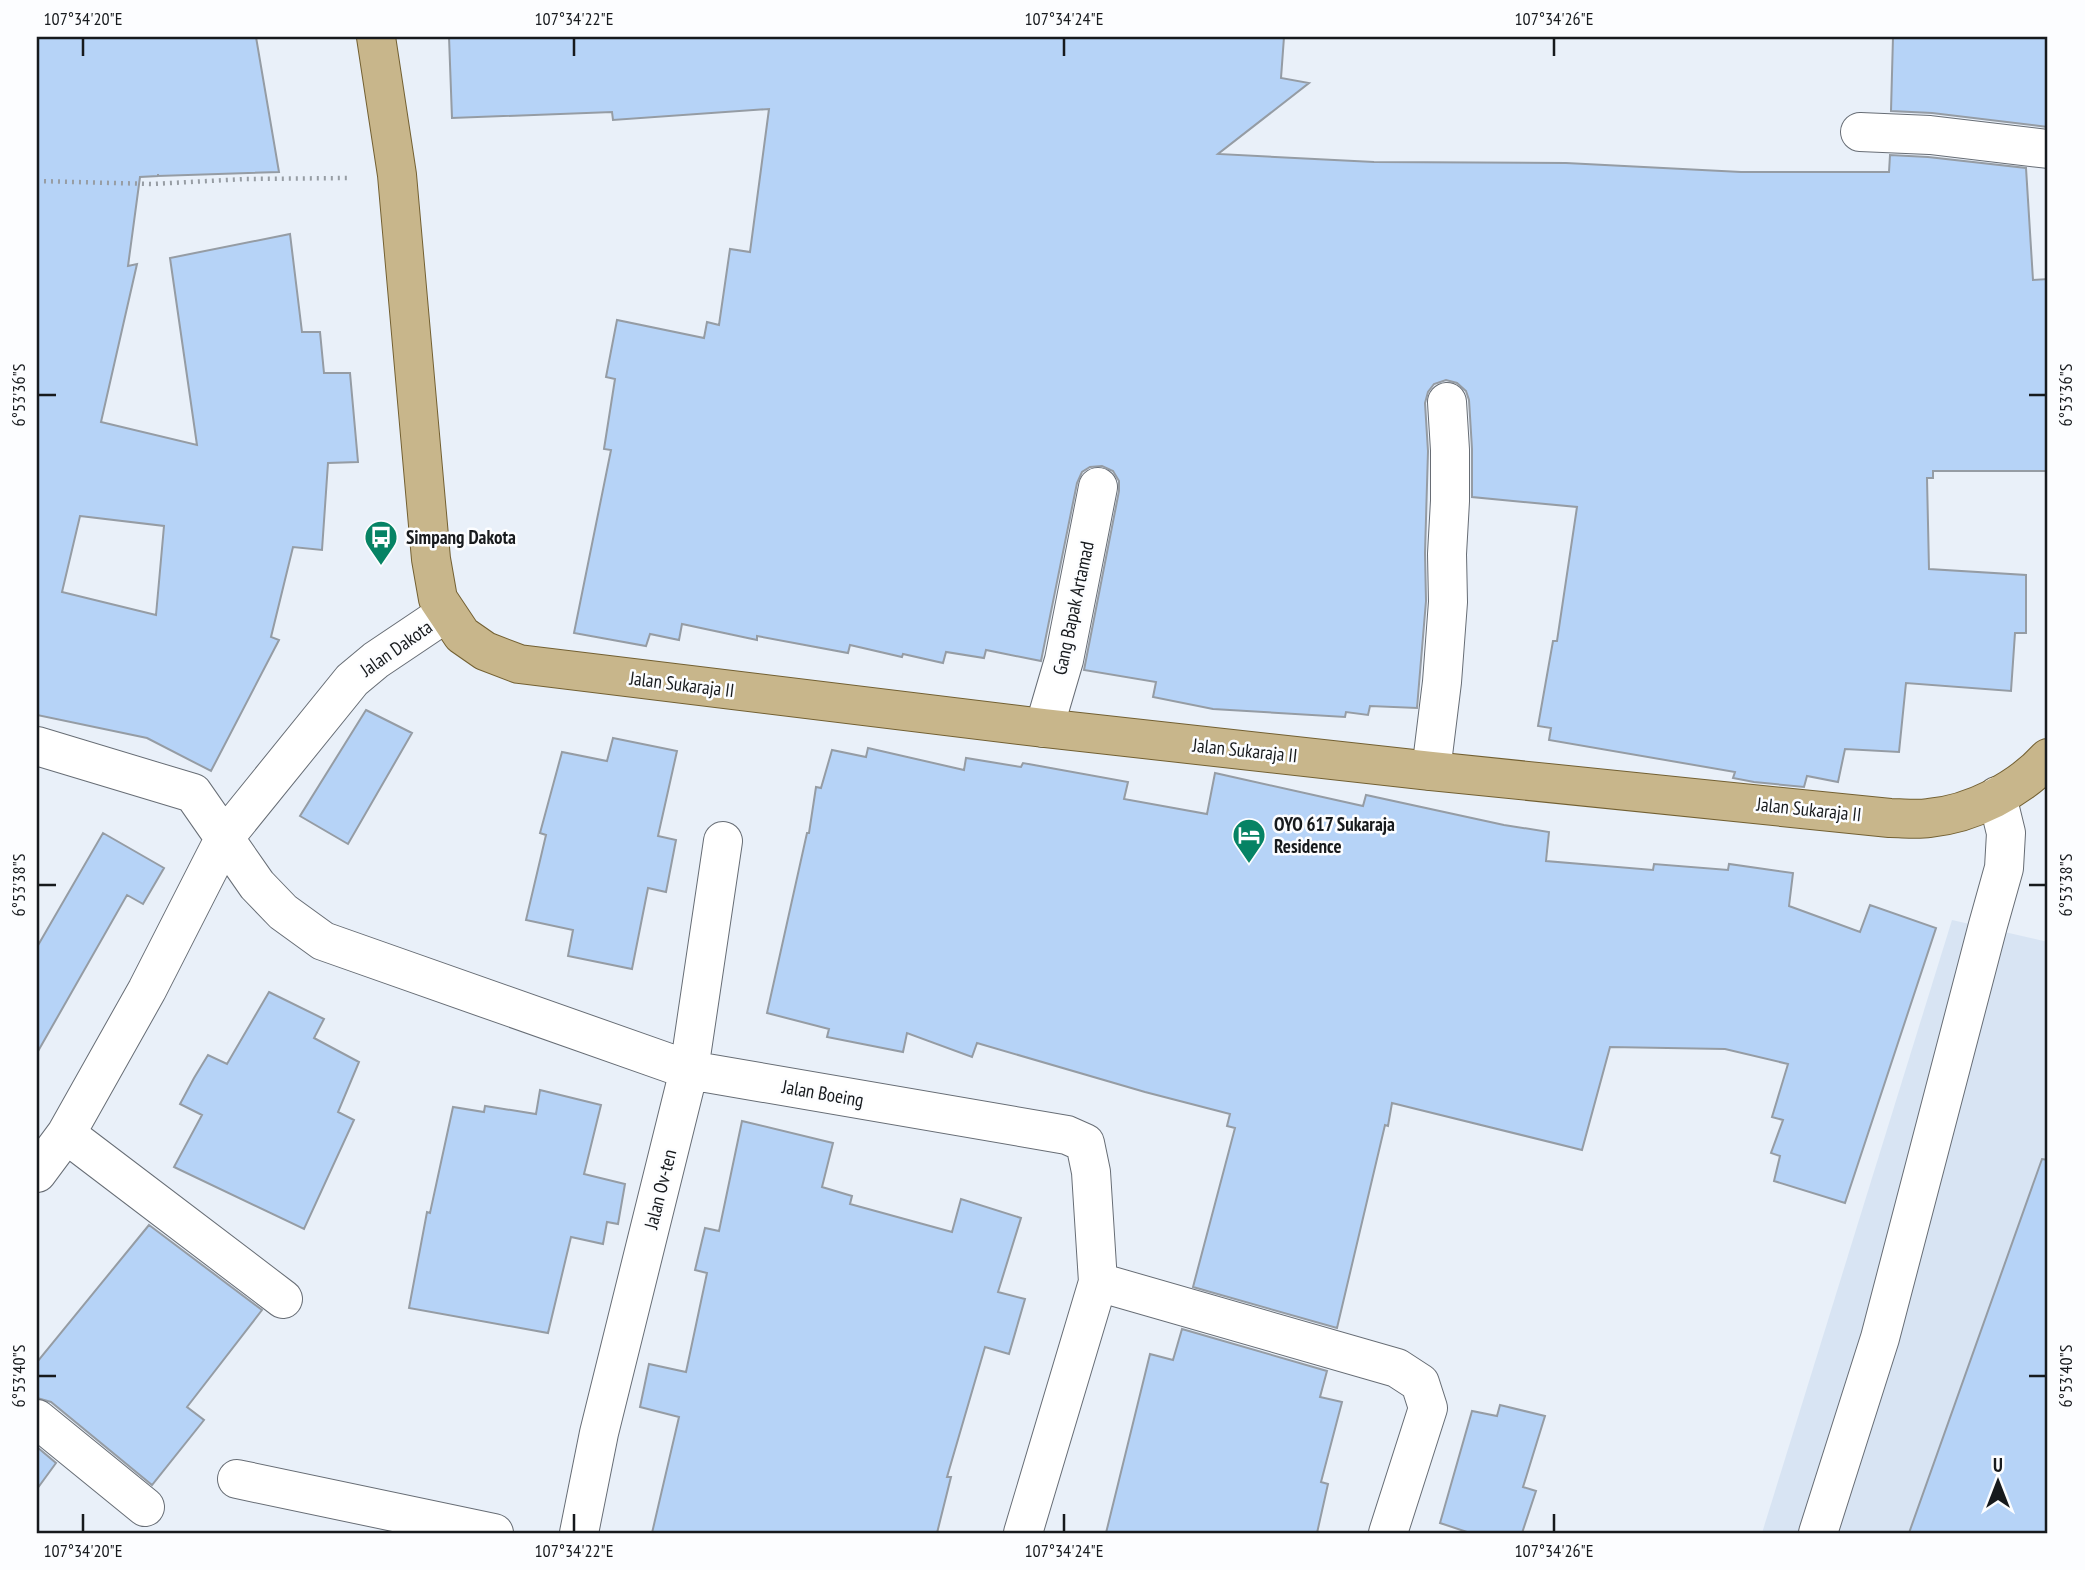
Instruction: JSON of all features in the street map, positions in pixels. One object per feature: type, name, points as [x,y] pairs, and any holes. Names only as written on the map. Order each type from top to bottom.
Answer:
[{"type":"main road","name":"Jalan Dakota","points":[[376,37],[397,175],[431,559],[438,599],[446,613]]},
{"type":"main road","name":"Jalan Sukaraja II","points":[[446,613],[462,635],[485,651],[519,664],[1431,771],[1891,818],[1928,818],[1964,811],[1997,796],[2036,772],[2048,758]]},
{"type":"street","points":[[1860,131],[1930,135],[2048,149]]},
{"type":"street","points":[[1431,771],[1442,682],[1447,602],[1450,501],[1447,402]]},
{"type":"street","name":"Gang Bapak Artamad","points":[[1044,727],[1064,660],[1098,487]]},
{"type":"street","name":"Jalan Dakota","points":[[37,1173],[66,1134],[147,990],[225,837],[352,680],[376,660],[446,613]]},
{"type":"street","name":"Jalan Boeing","points":[[37,746],[193,793],[257,885],[283,912],[323,941],[689,1070],[1067,1135],[1085,1143],[1091,1172],[1098,1282],[1023,1533]]},
{"type":"street","points":[[1818,1533],[1880,1338],[2004,868],[2006,834],[1997,796]]},
{"type":"street","name":"Jalan Ov-ten","points":[[579,1533],[600,1433],[689,1070],[723,841]]},
{"type":"street","points":[[66,1134],[283,1299]]},
{"type":"street","points":[[1098,1282],[1397,1368],[1420,1383],[1428,1408],[1388,1533]]},
{"type":"street","points":[[37,1419],[145,1507]]},
{"type":"street","points":[[237,1479],[494,1533]]},
{"type":"path","points":[[37,181],[152,184],[397,175]]},
{"type":"shaded area","points":[[1952,920],[2048,942],[2048,1533],[1762,1533]]},
{"type":"building","points":[[37,37],[256,37],[279,172],[140,177],[128,266],[137,264],[101,422],[197,445],[170,258],[290,234],[302,332],[320,332],[324,373],[350,373],[358,462],[328,463],[322,550],[293,547],[271,637],[279,640],[211,771],[147,738],[37,715]],"holes":[[[80,516],[164,526],[156,615],[62,592]]]},
{"type":"building","points":[[449,37],[1284,37],[1281,78],[1309,83],[1218,154],[1374,162],[1566,163],[1741,172],[1889,172],[1890,155],[2026,168],[2033,280],[2048,279],[2048,471],[1933,471],[1933,478],[1927,478],[1929,569],[2026,575],[2026,633],[2015,633],[2011,691],[1906,683],[1899,752],[1845,749],[1838,782],[1807,776],[1804,787],[1754,782],[1733,778],[1735,772],[1549,740],[1551,728],[1538,726],[1553,641],[1557,641],[1577,507],[1472,497],[1469,400],[1466,391],[1457,383],[1446,380],[1434,384],[1425,403],[1428,451],[1426,601],[1417,708],[1370,706],[1368,715],[1346,712],[1345,717],[1213,709],[1153,697],[1156,682],[1084,670],[1119,491],[1119,481],[1113,471],[1102,466],[1090,467],[1082,472],[1077,483],[1041,661],[986,650],[984,658],[946,652],[943,663],[850,645],[848,653],[757,636],[757,640],[682,624],[679,640],[650,634],[646,646],[574,633],[611,450],[604,449],[615,379],[606,377],[617,320],[704,338],[707,322],[719,325],[730,249],[750,252],[769,109],[613,120],[612,112],[452,118]]},
{"type":"building","points":[[1893,37],[2048,37],[2048,127],[1932,113],[1891,111]]},
{"type":"building","points":[[366,710],[412,733],[348,844],[300,816]]},
{"type":"building","points":[[613,738],[677,751],[658,836],[676,840],[666,892],[648,888],[632,969],[568,956],[573,930],[526,920],[546,835],[540,833],[562,752],[607,761]]},
{"type":"building","points":[[868,748],[964,770],[966,758],[1021,767],[1023,763],[1128,782],[1124,799],[1207,814],[1215,773],[1363,806],[1366,795],[1549,832],[1546,861],[1653,870],[1654,864],[1728,870],[1729,864],[1793,873],[1789,906],[1860,932],[1870,905],[1936,928],[1845,1203],[1774,1181],[1780,1156],[1771,1153],[1783,1120],[1772,1117],[1788,1064],[1725,1049],[1610,1047],[1582,1150],[1392,1103],[1337,1328],[1193,1287],[1235,1128],[1227,1126],[1230,1114],[977,1043],[972,1057],[907,1033],[903,1052],[827,1037],[829,1029],[767,1013],[809,833],[816,787],[821,788],[832,750],[866,757]]},
{"type":"building","points":[[103,833],[164,868],[143,904],[127,895],[37,1053],[37,947]]},
{"type":"building","points":[[269,992],[324,1019],[314,1038],[359,1062],[338,1112],[354,1120],[304,1229],[174,1167],[202,1115],[180,1104],[194,1078],[208,1055],[227,1064]]},
{"type":"building","points":[[540,1090],[601,1105],[584,1174],[625,1184],[618,1224],[607,1222],[603,1244],[571,1237],[548,1333],[409,1308],[427,1212],[430,1213],[453,1107],[484,1112],[485,1106],[536,1114]]},
{"type":"building","points":[[742,1121],[833,1143],[822,1187],[852,1196],[850,1204],[952,1232],[961,1199],[1021,1218],[998,1292],[1025,1299],[1009,1354],[985,1347],[947,1477],[951,1477],[937,1533],[652,1533],[679,1417],[640,1407],[649,1364],[686,1372],[707,1273],[695,1270],[705,1228],[719,1231]]},
{"type":"building","points":[[2042,1159],[2048,1160],[2048,1533],[1909,1533]]},
{"type":"building","points":[[149,1225],[262,1310],[187,1407],[204,1420],[152,1485],[51,1402],[37,1398],[37,1362]]},
{"type":"building","points":[[1182,1329],[1327,1371],[1320,1397],[1342,1402],[1321,1482],[1328,1484],[1317,1533],[1106,1533],[1150,1354],[1173,1360]]},
{"type":"building","points":[[1500,1405],[1545,1416],[1523,1487],[1536,1491],[1522,1533],[1470,1533],[1440,1523],[1472,1411],[1497,1416]]},
{"type":"building","points":[[37,1447],[56,1463],[37,1489]]},
{"type":"place","name":"Simpang Dakota","points":[[381,567]]},
{"type":"place","name":"OYO 617 Sukaraja Residence","points":[[1249,865]]}]
